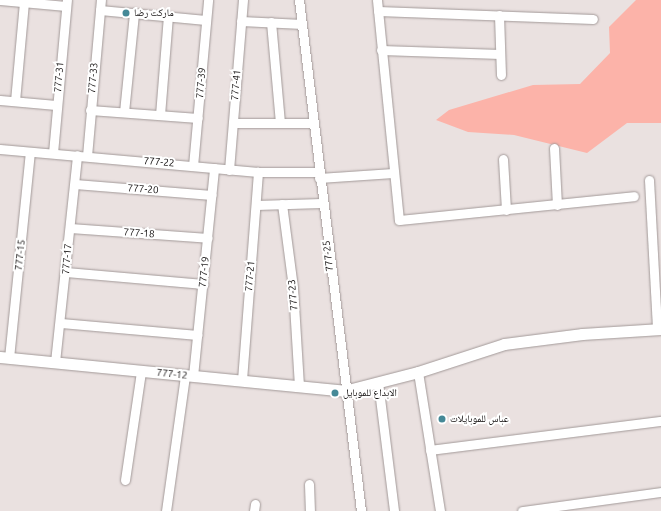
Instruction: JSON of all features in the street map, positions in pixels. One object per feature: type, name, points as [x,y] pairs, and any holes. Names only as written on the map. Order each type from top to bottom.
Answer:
[{"type":"street","points":[[0,0],[66,3]]},
{"type":"street","name":"777-33","points":[[87,156],[100,0]]},
{"type":"street","name":"777-39","points":[[193,166],[208,0]]},
{"type":"street","name":"777-41","points":[[229,170],[243,0]]},
{"type":"street","name":"777-25","points":[[299,0],[344,391],[361,511]]},
{"type":"street","points":[[377,0],[392,174],[399,220],[634,196]]},
{"type":"street","points":[[15,101],[24,2]]},
{"type":"street","name":"777-31","points":[[53,153],[66,3]]},
{"type":"street","points":[[100,10],[206,20]]},
{"type":"street","points":[[378,11],[593,19]]},
{"type":"street","points":[[124,112],[134,13]]},
{"type":"street","points":[[499,15],[500,75]]},
{"type":"street","points":[[160,115],[168,16]]},
{"type":"street","points":[[241,21],[302,24]]},
{"type":"street","points":[[271,22],[280,123]]},
{"type":"street","points":[[381,50],[500,54]]},
{"type":"street","points":[[0,100],[56,105]]},
{"type":"street","points":[[90,110],[198,118]]},
{"type":"street","points":[[232,123],[312,123]]},
{"type":"street","points":[[554,148],[557,204]]},
{"type":"street","name":"777-22","points":[[0,149],[258,172],[319,175],[392,174]]},
{"type":"street","name":"777-15","points":[[4,357],[30,152]]},
{"type":"street","name":"777-17","points":[[55,362],[61,323],[77,156]]},
{"type":"street","points":[[503,159],[506,210]]},
{"type":"street","name":"777-19","points":[[166,511],[189,375],[198,335],[214,168]]},
{"type":"street","name":"777-21","points":[[242,380],[258,172]]},
{"type":"street","points":[[344,391],[418,372],[504,344],[582,334],[659,330],[649,180]]},
{"type":"street","name":"777-20","points":[[75,184],[212,195]]},
{"type":"street","points":[[256,205],[322,203]]},
{"type":"street","name":"777-23","points":[[282,204],[293,288],[299,386]]},
{"type":"street","name":"777-18","points":[[70,228],[208,238]]},
{"type":"street","points":[[66,272],[203,284]]},
{"type":"street","points":[[61,323],[198,335]]},
{"type":"street","name":"777-12","points":[[4,357],[344,391]]},
{"type":"street","points":[[125,480],[141,371]]},
{"type":"street","points":[[418,372],[440,511]]},
{"type":"street","points":[[378,382],[394,511]]},
{"type":"street","points":[[430,450],[661,422]]},
{"type":"street","points":[[309,484],[310,511]]},
{"type":"street","points":[[522,511],[661,492]]},
{"type":"shaded area","points":[[636,0],[661,0],[661,123],[627,123],[587,153],[514,135],[468,132],[436,120],[449,110],[533,85],[580,84],[610,53],[609,27]]},
{"type":"place","name":"ماركت رضا","points":[[126,13]]},
{"type":"place","name":"الابداع للموبايل","points":[[335,393]]},
{"type":"place","name":"عباس للموبايلات","points":[[442,419]]}]
